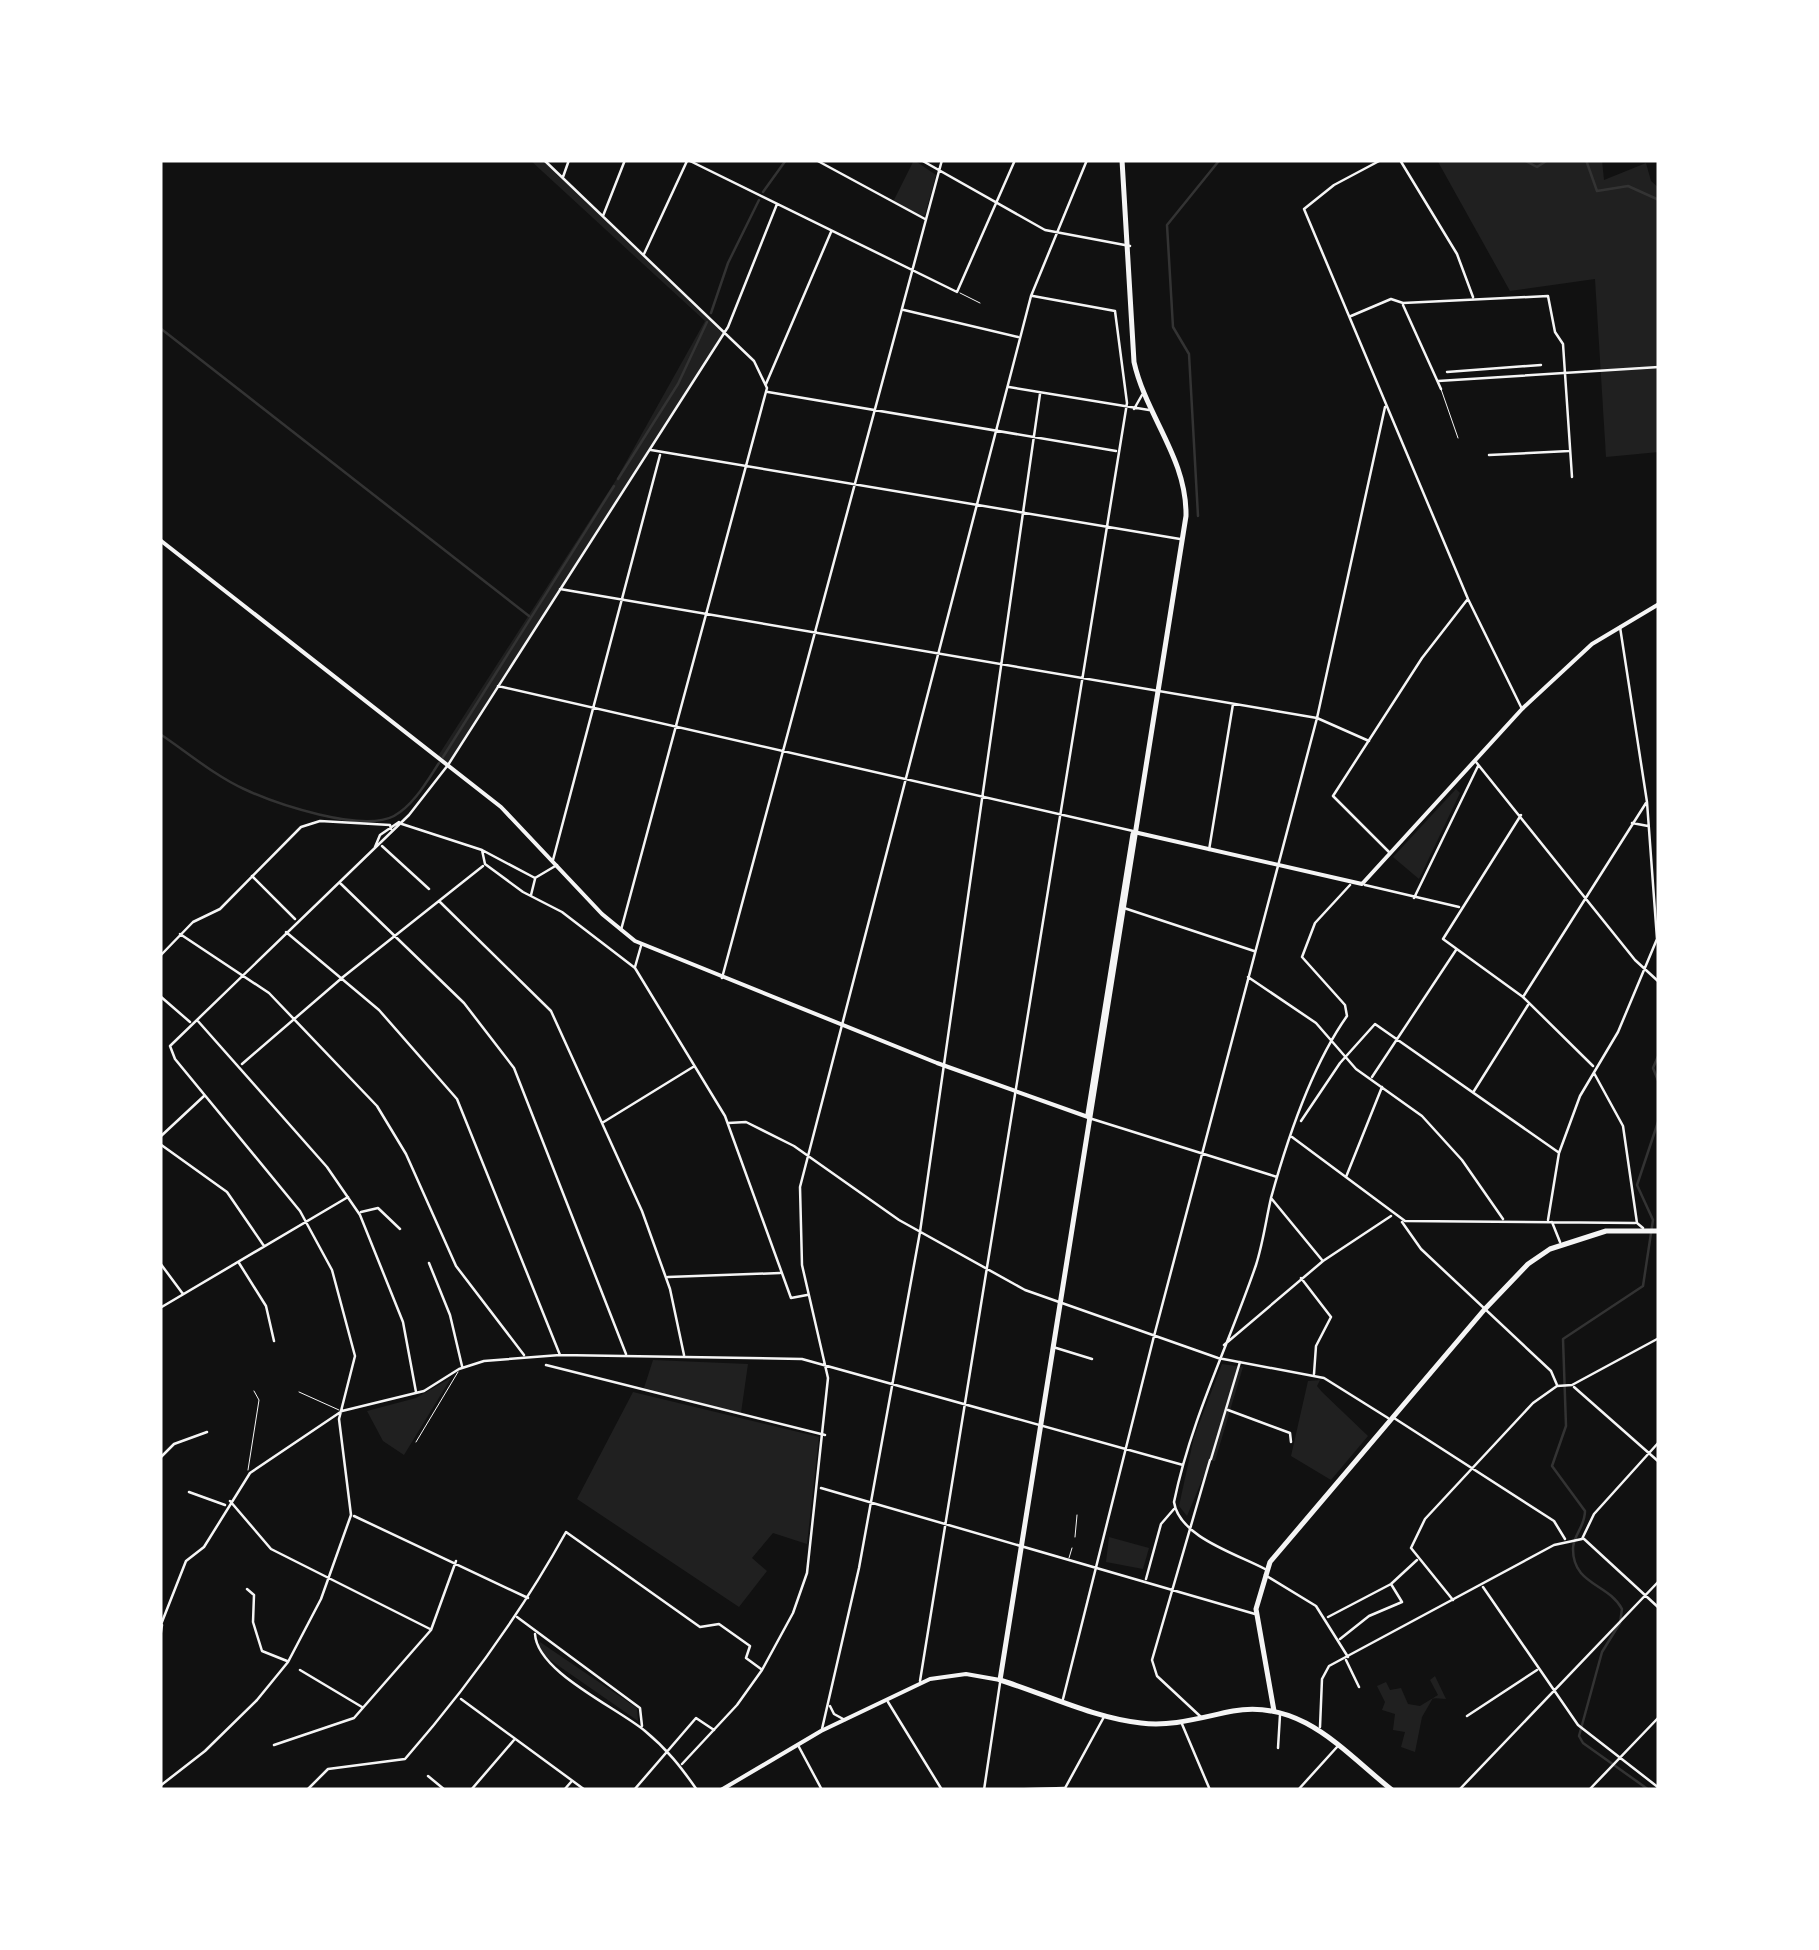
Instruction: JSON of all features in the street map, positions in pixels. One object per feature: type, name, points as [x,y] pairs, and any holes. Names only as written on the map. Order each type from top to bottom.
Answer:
[{"type":"main road","points":[[1122,160],[1130,246],[1131,336],[1142,393],[1184,484],[1183,539],[1000,1680],[1143,1724],[1181,1723],[1246,1710],[1277,1712],[1320,1727],[1392,1790]]},
{"type":"main road","points":[[1088,1117],[1086,1104],[1134,832]]},
{"type":"main road","points":[[1277,1712],[1257,1614],[1265,1572],[1484,1310],[1528,1264],[1562,1245],[1616,1229],[1658,1231]]},
{"type":"street","points":[[544,160],[754,361],[767,392],[621,930]]},
{"type":"street","points":[[563,178],[569,160]]},
{"type":"street","points":[[602,217],[624,160]]},
{"type":"street","points":[[643,256],[688,160],[958,292],[1015,160]]},
{"type":"street","points":[[816,160],[927,219]]},
{"type":"street","points":[[920,160],[950,180],[1054,232],[1130,246]]},
{"type":"street","points":[[722,978],[858,486],[942,160]]},
{"type":"street","points":[[682,1764],[762,1670],[789,1623],[804,1583],[825,1435],[828,1378],[807,1295],[798,1206],[840,1024],[1020,338],[1054,232],[1087,160]]},
{"type":"street","points":[[1380,160],[1304,207],[1468,599],[1522,710]]},
{"type":"street","points":[[1400,160],[1457,254],[1474,298]]},
{"type":"street","points":[[936,188],[950,180]]},
{"type":"street","points":[[160,1786],[206,1752],[288,1662],[330,1575],[352,1515],[340,1444],[354,1350],[332,1270],[278,1180],[170,1051],[191,1022],[402,822],[448,765],[724,332],[777,204]]},
{"type":"street","points":[[766,384],[780,362],[832,231]]},
{"type":"street","points":[[1349,317],[1386,300],[1402,303],[1546,295],[1552,302],[1555,332],[1562,342],[1572,477]]},
{"type":"street","points":[[921,1683],[984,1270],[1126,408],[1116,312],[1032,296]]},
{"type":"street","points":[[1402,303],[1441,389]]},
{"type":"street","points":[[903,310],[1020,338]]},
{"type":"street","points":[[1447,372],[1541,365]]},
{"type":"street","points":[[1438,381],[1659,368]]},
{"type":"street","points":[[1478,370],[1478,378]]},
{"type":"street","points":[[1007,387],[1151,410]]},
{"type":"street","points":[[767,392],[1117,451]]},
{"type":"street","points":[[1134,409],[1142,393]]},
{"type":"street","points":[[821,1732],[872,1501],[920,1232],[1040,394]]},
{"type":"street","points":[[1063,1700],[1154,1335],[1317,718],[1385,407]]},
{"type":"street","points":[[649,450],[1183,539]]},
{"type":"street","points":[[1490,455],[1570,451]]},
{"type":"street","points":[[532,891],[535,878],[555,863],[660,454]]},
{"type":"street","points":[[160,540],[501,807],[621,930],[641,944],[942,1065],[1088,1117],[1278,1177]]},
{"type":"street","points":[[558,588],[1317,718],[1369,740]]},
{"type":"street","points":[[1390,854],[1334,796],[1456,608],[1468,599]]},
{"type":"street","points":[[1362,884],[1522,710],[1592,644],[1659,604]]},
{"type":"street","points":[[1562,1245],[1549,1220],[1560,1153],[1588,1078],[1618,1032],[1658,933],[1647,802],[1620,626]]},
{"type":"street","points":[[498,686],[1460,907]]},
{"type":"street","points":[[1209,850],[1233,703]]},
{"type":"street","points":[[1414,898],[1476,763]]},
{"type":"street","points":[[1476,763],[1644,971],[1659,982]]},
{"type":"street","points":[[1455,782],[1466,790]]},
{"type":"street","points":[[1523,997],[1647,802]]},
{"type":"street","points":[[1520,816],[1443,936],[1523,997],[1595,1068],[1596,1080],[1623,1126],[1637,1223]]},
{"type":"street","points":[[160,956],[180,934],[220,909],[296,830],[320,820],[376,826],[402,822],[482,850],[535,878]]},
{"type":"street","points":[[1632,823],[1649,827]]},
{"type":"street","points":[[390,825],[390,833]]},
{"type":"street","points":[[374,848],[390,825]]},
{"type":"street","points":[[376,826],[380,835]]},
{"type":"street","points":[[380,844],[428,889]]},
{"type":"street","points":[[549,849],[558,852]]},
{"type":"street","points":[[482,850],[485,864],[532,891],[635,966],[728,1123],[791,1298],[807,1295]]},
{"type":"street","points":[[241,1065],[343,976],[485,864]]},
{"type":"street","points":[[252,876],[296,920]]},
{"type":"street","points":[[338,881],[464,1002],[514,1068],[626,1355]]},
{"type":"street","points":[[1146,1580],[1161,1524],[1174,1509],[1183,1466],[1222,1346],[1255,1266],[1271,1198],[1292,1137],[1348,1010],[1302,958],[1302,949],[1315,923],[1351,884]]},
{"type":"street","points":[[439,900],[548,1005],[667,1278],[684,1356]]},
{"type":"street","points":[[1124,908],[1256,952]]},
{"type":"street","points":[[285,931],[343,976],[405,1037],[463,1110],[560,1355]]},
{"type":"street","points":[[180,934],[297,1019],[388,1121],[456,1266],[525,1356]]},
{"type":"street","points":[[635,966],[641,944]]},
{"type":"street","points":[[1371,1079],[1456,949]]},
{"type":"street","points":[[1248,977],[1332,1039],[1344,1058],[1437,1130],[1503,1220]]},
{"type":"street","points":[[160,996],[191,1022]]},
{"type":"street","points":[[1473,1092],[1529,1003]]},
{"type":"street","points":[[196,1018],[241,1065],[358,1212],[403,1322],[416,1394]]},
{"type":"street","points":[[1299,1122],[1310,1113],[1344,1058],[1374,1024],[1560,1153]]},
{"type":"street","points":[[601,1124],[694,1066]]},
{"type":"street","points":[[1588,1078],[1596,1080]]},
{"type":"street","points":[[1345,1178],[1383,1086]]},
{"type":"street","points":[[160,1137],[205,1096]]},
{"type":"street","points":[[728,1123],[746,1122],[808,1156],[984,1270],[1058,1303],[1218,1358],[1333,1382],[1554,1521],[1568,1542]]},
{"type":"street","points":[[1292,1137],[1403,1220],[1609,1220],[1637,1223],[1646,1229]]},
{"type":"street","points":[[160,1144],[227,1192],[265,1248]]},
{"type":"street","points":[[160,1308],[349,1197]]},
{"type":"street","points":[[1271,1198],[1323,1262]]},
{"type":"street","points":[[358,1212],[378,1208],[400,1229]]},
{"type":"street","points":[[1222,1346],[1301,1278],[1393,1215]]},
{"type":"street","points":[[1403,1220],[1415,1243],[1551,1371],[1559,1386]]},
{"type":"street","points":[[1609,1220],[1616,1229]]},
{"type":"street","points":[[239,1262],[266,1306],[274,1341]]},
{"type":"street","points":[[160,1263],[184,1295]]},
{"type":"street","points":[[429,1263],[450,1315],[461,1368]]},
{"type":"street","points":[[667,1278],[781,1273]]},
{"type":"street","points":[[1301,1278],[1331,1316],[1316,1346],[1314,1376]]},
{"type":"street","points":[[1454,1601],[1411,1548],[1425,1519],[1533,1404],[1559,1386],[1570,1385],[1659,1338]]},
{"type":"street","points":[[1051,1346],[1092,1359]]},
{"type":"street","points":[[160,1638],[161,1625],[186,1561],[204,1547],[250,1473],[342,1411],[416,1394],[461,1368],[525,1356],[684,1356],[824,1363],[1183,1466]]},
{"type":"street","points":[[1202,1718],[1153,1668],[1154,1647],[1240,1362]]},
{"type":"street","points":[[546,1365],[825,1435]]},
{"type":"street","points":[[1570,1385],[1659,1462]]},
{"type":"street","points":[[1226,1409],[1279,1427],[1290,1433],[1291,1442]]},
{"type":"street","points":[[160,1458],[174,1444],[206,1432]]},
{"type":"street","points":[[1320,1727],[1322,1680],[1329,1666],[1568,1542],[1583,1538],[1594,1514],[1659,1442]]},
{"type":"street","points":[[818,1487],[1257,1614]]},
{"type":"street","points":[[189,1492],[229,1504],[271,1548],[431,1630]]},
{"type":"street","points":[[1174,1509],[1190,1528],[1312,1602],[1338,1640],[1358,1687]]},
{"type":"street","points":[[352,1515],[456,1561],[529,1599]]},
{"type":"street","points":[[307,1790],[328,1769],[403,1761],[459,1697],[517,1617],[566,1532],[700,1626],[718,1624],[750,1646],[746,1658],[762,1670]]},
{"type":"street","points":[[1583,1538],[1659,1608]]},
{"type":"street","points":[[1326,1618],[1391,1584],[1419,1559]]},
{"type":"street","points":[[274,1745],[350,1720],[364,1708],[431,1630],[456,1561]]},
{"type":"street","points":[[1459,1790],[1659,1581]]},
{"type":"street","points":[[1338,1640],[1369,1616],[1402,1602],[1391,1584]]},
{"type":"street","points":[[1482,1586],[1578,1725],[1659,1788]]},
{"type":"street","points":[[247,1589],[254,1595],[253,1622],[262,1651],[288,1662]]},
{"type":"street","points":[[517,1617],[640,1708],[642,1728]]},
{"type":"street","points":[[535,1634],[543,1658],[642,1728],[682,1764],[697,1790]]},
{"type":"street","points":[[1467,1716],[1538,1669]]},
{"type":"street","points":[[300,1670],[364,1708]]},
{"type":"street","points":[[721,1790],[821,1732],[921,1683],[960,1674],[1000,1680],[984,1790]]},
{"type":"street","points":[[459,1697],[585,1790]]},
{"type":"street","points":[[888,1702],[942,1790]]},
{"type":"street","points":[[829,1704],[834,1714],[846,1720]]},
{"type":"street","points":[[1277,1712],[1278,1748]]},
{"type":"street","points":[[1002,1790],[1064,1789],[1105,1714]]},
{"type":"street","points":[[1589,1790],[1659,1716]]},
{"type":"street","points":[[634,1790],[696,1718],[714,1730]]},
{"type":"street","points":[[1181,1723],[1210,1790]]},
{"type":"street","points":[[471,1790],[515,1738]]},
{"type":"street","points":[[798,1745],[822,1790]]},
{"type":"street","points":[[1298,1790],[1338,1745]]},
{"type":"street","points":[[428,1776],[445,1790]]},
{"type":"street","points":[[564,1790],[572,1781]]},
{"type":"street","points":[[734,1782],[740,1790]]},
{"type":"lane","points":[[958,292],[980,303]]},
{"type":"lane","points":[[1441,389],[1458,438]]},
{"type":"lane","points":[[416,1442],[461,1368]]},
{"type":"lane","points":[[250,1473],[246,1468],[258,1400],[254,1391]]},
{"type":"lane","points":[[299,1392],[342,1411]]},
{"type":"lane","points":[[1075,1537],[1077,1516]]},
{"type":"lane","points":[[1069,1558],[1072,1548]]},
{"type":"shaded area","points":[[530,160],[543,160],[724,332],[448,763],[438,756],[616,480],[705,321]]},
{"type":"shaded area","points":[[914,160],[936,175],[925,215],[921,216],[893,202]]},
{"type":"shaded area","points":[[1437,160],[1602,160],[1604,180],[1646,163],[1651,181],[1659,188],[1659,452],[1606,457],[1595,279],[1510,291]]},
{"type":"shaded area","points":[[1456,789],[1460,793],[1419,879],[1393,857]]},
{"type":"shaded area","points":[[653,1360],[748,1364],[741,1413],[644,1388]]},
{"type":"shaded area","points":[[1222,1364],[1243,1367],[1215,1461],[1210,1461],[1187,1516],[1179,1506],[1194,1437]]},
{"type":"shaded area","points":[[451,1378],[404,1455],[383,1441],[367,1411],[416,1398]]},
{"type":"shaded area","points":[[1320,1380],[1317,1386],[1322,1392],[1368,1436],[1331,1480],[1291,1456],[1308,1381]]},
{"type":"shaded area","points":[[633,1392],[819,1437],[807,1544],[773,1533],[752,1558],[767,1571],[739,1607],[577,1499]]},
{"type":"shaded area","points":[[1109,1537],[1149,1548],[1143,1569],[1106,1562]]},
{"type":"shaded area","points":[[540,1642],[637,1708],[638,1721],[543,1655],[538,1647]]},
{"type":"shaded area","points":[[1435,1676],[1446,1699],[1433,1698],[1438,1695],[1430,1680]]},
{"type":"shaded area","points":[[1386,1682],[1390,1690],[1401,1688],[1408,1704],[1420,1706],[1433,1698],[1422,1717],[1415,1752],[1401,1747],[1405,1732],[1393,1730],[1395,1714],[1382,1710],[1385,1702],[1377,1686]]},
{"type":"waterway","points":[[763,192],[786,160]]},
{"type":"waterway","points":[[1524,160],[1537,167],[1548,160]]},
{"type":"waterway","points":[[1586,160],[1597,191],[1628,186],[1659,200]]},
{"type":"waterway","points":[[1198,516],[1189,354],[1173,327],[1167,225],[1218,162]]},
{"type":"waterway","points":[[711,313],[728,263],[759,200]]},
{"type":"waterway","points":[[618,479],[678,384],[707,322]]},
{"type":"waterway","points":[[160,328],[529,616]]},
{"type":"waterway","points":[[443,757],[614,486]]},
{"type":"waterway","points":[[160,734],[244,789],[297,809],[341,819],[380,820],[394,816],[420,792],[439,763]]},
{"type":"waterway","points":[[1659,1054],[1653,1068],[1659,1083]]},
{"type":"waterway","points":[[1649,1790],[1583,1743],[1579,1736],[1602,1652],[1620,1623],[1622,1609],[1579,1570],[1573,1549],[1585,1511],[1552,1466],[1566,1426],[1563,1339],[1643,1286],[1653,1220],[1637,1185],[1659,1119]]}]
